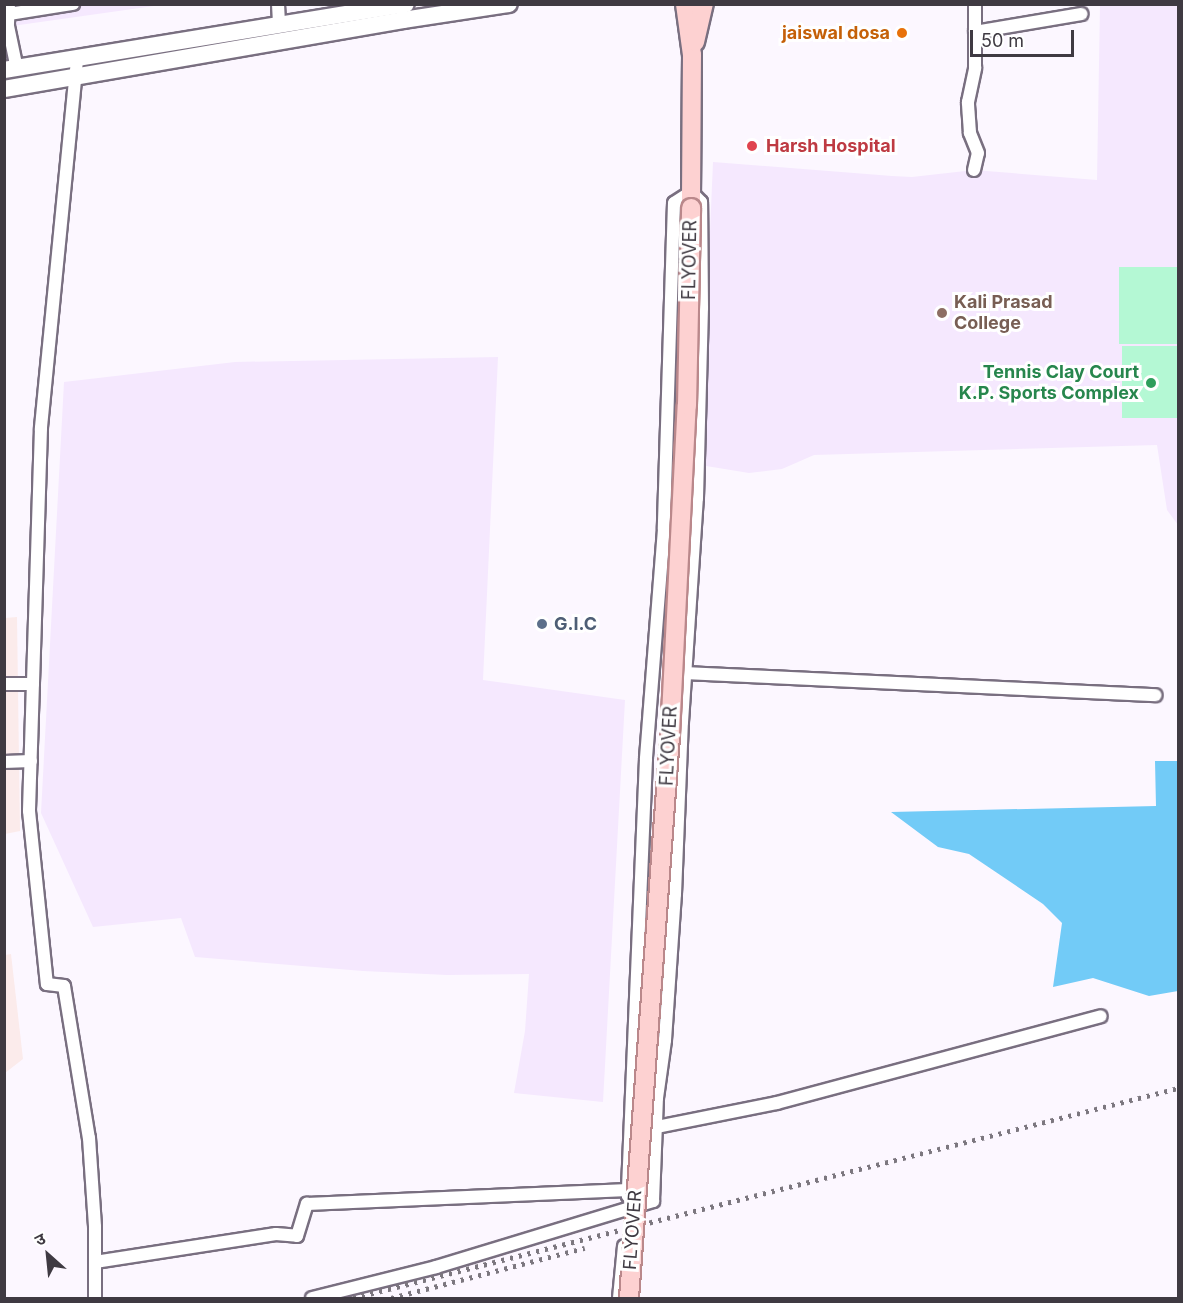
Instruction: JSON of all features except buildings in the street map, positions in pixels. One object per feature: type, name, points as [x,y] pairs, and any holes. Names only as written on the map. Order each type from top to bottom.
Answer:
[{"type":"main road","points":[[4,89],[76,69],[279,26],[406,4]]},
{"type":"main road","points":[[11,70],[76,69],[509,4]]},
{"type":"main road","points":[[685,4],[692,55]]},
{"type":"main road","points":[[692,55],[704,4]]},
{"type":"main road","name":"FLYOVER","points":[[629,1299],[670,735],[687,405],[692,55]]},
{"type":"street","points":[[11,70],[9,9],[73,4]]},
{"type":"street","points":[[278,4],[279,26]]},
{"type":"street","points":[[974,170],[978,153],[970,133],[968,102],[975,68],[975,4]]},
{"type":"street","points":[[975,32],[1082,14]]},
{"type":"street","points":[[76,69],[41,428],[29,811],[46,984],[64,986],[89,1138],[95,1299]]},
{"type":"street","points":[[312,1299],[436,1267],[628,1210],[653,1201],[657,1098],[665,1040],[675,894],[685,673],[697,498],[702,308],[701,202],[691,200],[674,203],[664,529],[646,759],[628,1210],[619,1299]]},
{"type":"street","points":[[685,673],[1155,695]]},
{"type":"street","points":[[4,684],[33,684]]},
{"type":"street","points":[[4,762],[31,762]]},
{"type":"street","points":[[657,1126],[777,1103],[1101,1016]]},
{"type":"street","points":[[95,1262],[276,1234],[297,1236],[307,1204],[628,1190]]},
{"type":"shaded area","points":[[5,4],[161,5],[5,27]]},
{"type":"shaded area","name":"Kali Prasad College","points":[[1100,5],[1178,5],[1178,525],[1167,510],[1157,445],[814,455],[782,469],[749,473],[700,465],[713,162],[912,177],[974,170],[1097,180]]},
{"type":"shaded area","points":[[498,357],[483,680],[625,700],[603,1102],[514,1093],[525,1031],[529,974],[447,975],[363,971],[195,957],[181,918],[93,927],[41,813],[64,382],[235,362]]},
{"type":"shaded area","points":[[17,617],[20,831],[5,834],[5,618]]},
{"type":"shaded area","points":[[11,954],[23,1059],[5,1073],[5,955]]},
{"type":"green space","points":[[1119,267],[1178,267],[1178,344],[1119,344]]},
{"type":"green space","name":"Tennis Clay Court K.P. Sports Complex","points":[[1122,346],[1178,346],[1178,418],[1122,418]]},
{"type":"water","points":[[1155,761],[1178,761],[1178,991],[1149,996],[1093,978],[1053,987],[1062,923],[1043,904],[969,854],[938,847],[891,812],[1156,806]]},
{"type":"railway","points":[[353,1298],[1178,1088]]},
{"type":"railway","points":[[391,1298],[585,1248]]},
{"type":"place","name":"jaiswal dosa","points":[[902,33]]},
{"type":"place","name":"Harsh Hospital","points":[[752,146]]},
{"type":"place","name":"Kali Prasad College","points":[[942,313]]},
{"type":"place","name":"Tennis Clay Court K.P. Sports Complex","points":[[1151,383]]},
{"type":"place","name":"G.I.C","points":[[542,624]]}]
